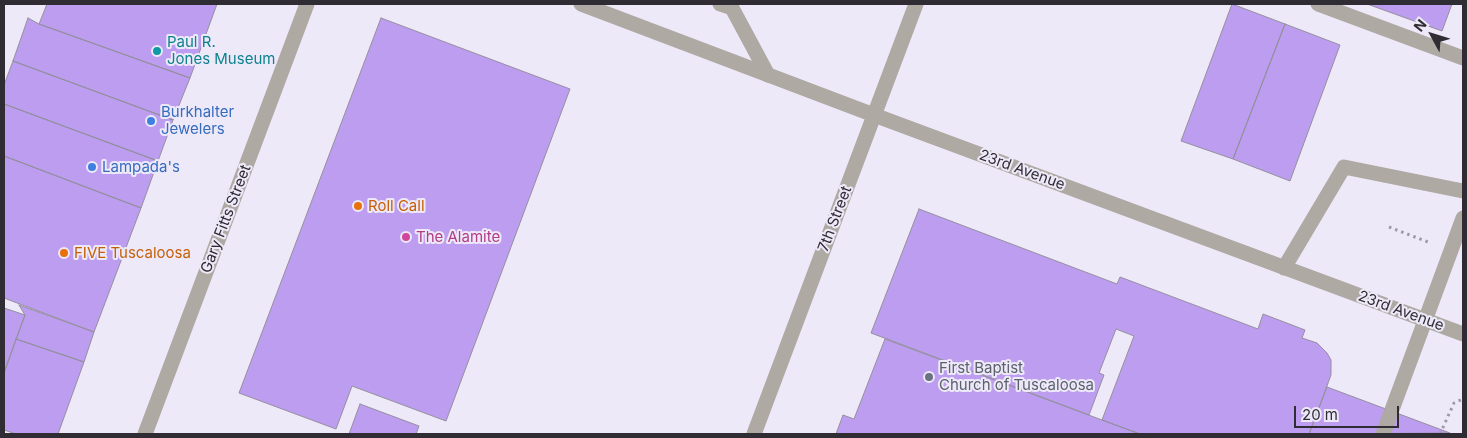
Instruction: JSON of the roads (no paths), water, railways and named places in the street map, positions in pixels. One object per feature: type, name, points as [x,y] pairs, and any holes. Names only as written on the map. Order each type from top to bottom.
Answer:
[{"type":"street","name":"Gary Fitts Street","points":[[145,434],[307,4]]},
{"type":"street","name":"23rd Avenue","points":[[581,4],[1463,334]]},
{"type":"street","points":[[720,4],[732,8],[768,75]]},
{"type":"street","name":"7th Street","points":[[754,434],[916,4]]},
{"type":"street","points":[[1318,4],[1463,58]]},
{"type":"street","points":[[1284,268],[1344,167],[1463,191]]},
{"type":"street","points":[[1383,434],[1463,218]]},
{"type":"place","name":"Paul R. Jones Museum","points":[[157,51]]},
{"type":"place","name":"Burkhalter Jewelers","points":[[151,121]]},
{"type":"place","name":"Lampada's","points":[[92,167]]},
{"type":"place","name":"Roll Call","points":[[358,206]]},
{"type":"place","name":"The Alamite","points":[[406,237]]},
{"type":"place","name":"FIVE Tuscaloosa","points":[[64,253]]},
{"type":"place","name":"First Baptist Church of Tuscaloosa","points":[[929,377]]}]
